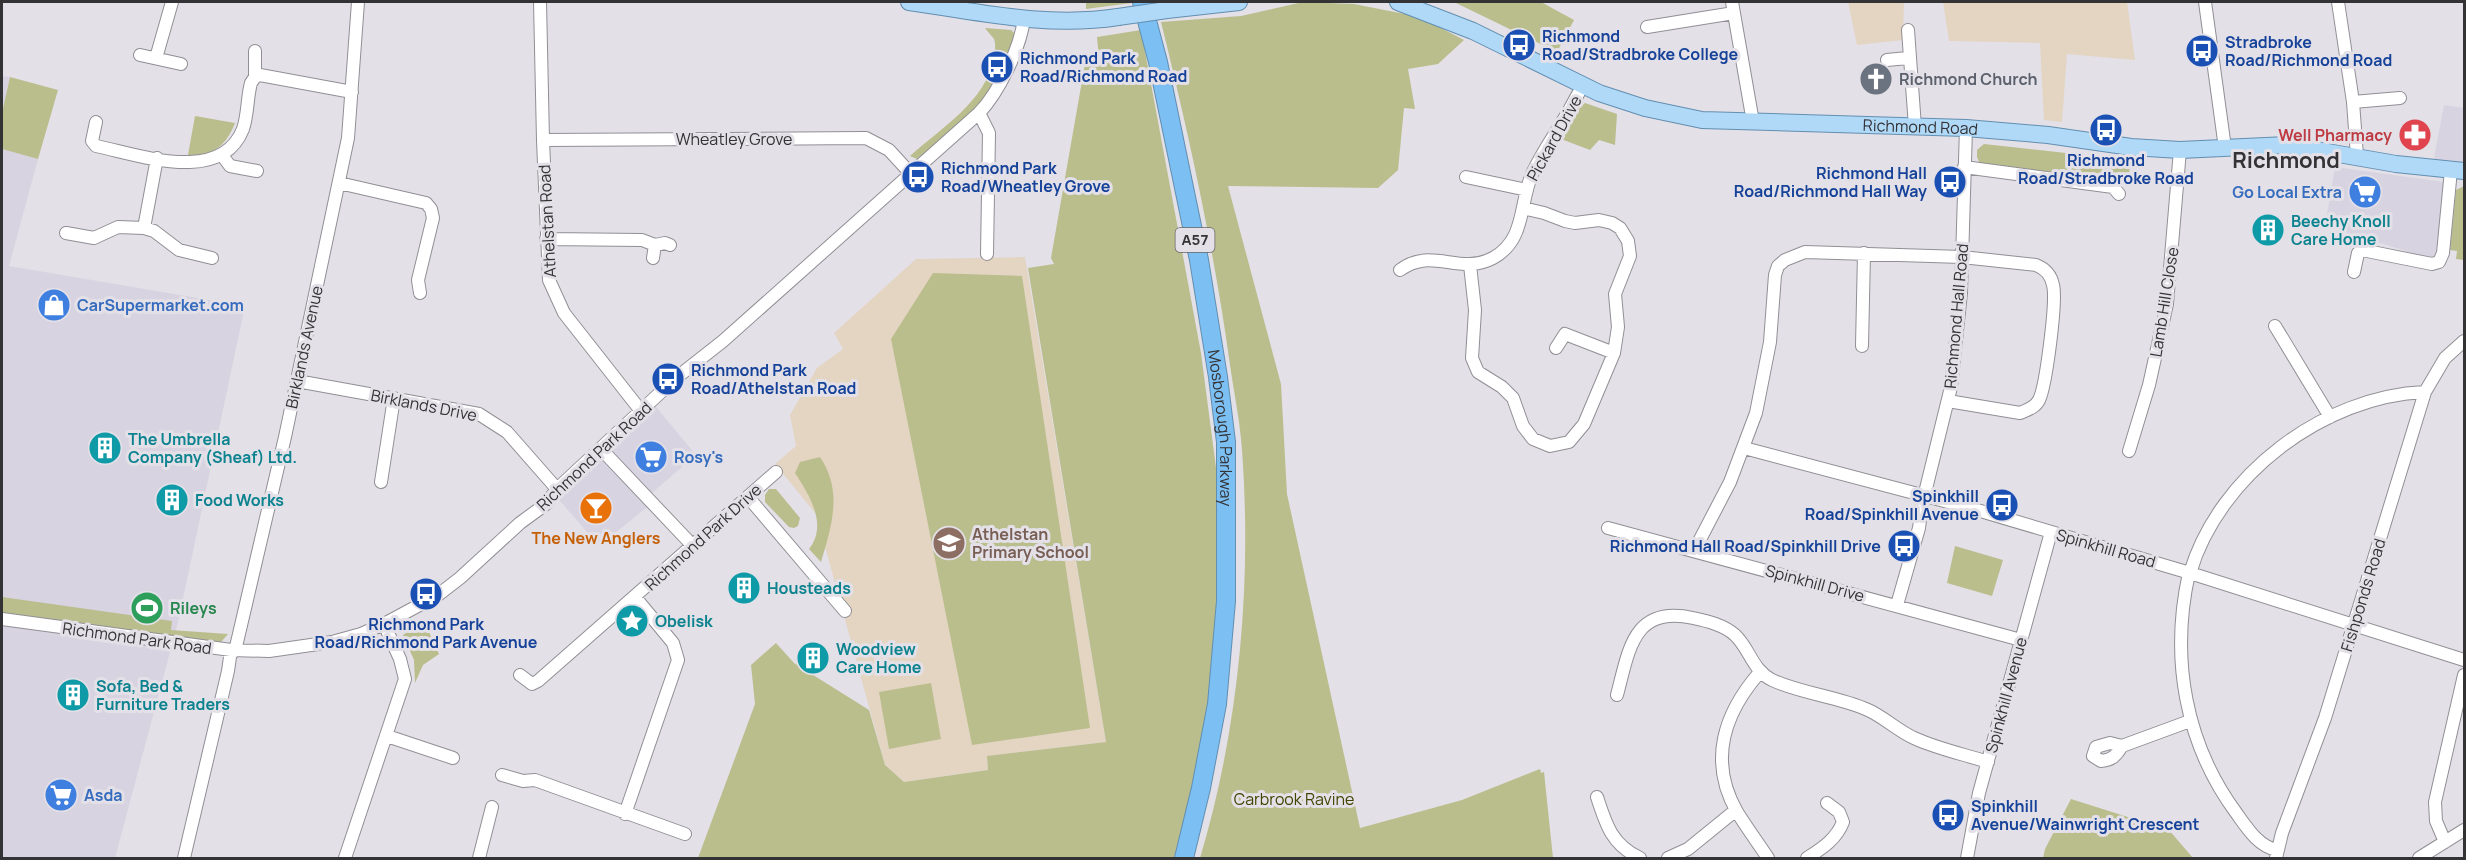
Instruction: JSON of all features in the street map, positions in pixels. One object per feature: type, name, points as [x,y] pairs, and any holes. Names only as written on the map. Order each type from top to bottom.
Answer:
[{"type":"highway","name":"Mosborough Parkway","points":[[1142,2],[1158,62],[1199,260],[1226,441],[1226,601],[1217,704],[1201,788],[1184,858]]},
{"type":"main road","points":[[912,2],[1024,18],[1082,21],[1239,2]]},
{"type":"main road","name":"Richmond Road","points":[[1398,2],[1473,31],[1620,102],[1702,120],[1966,128],[2048,135],[2131,147],[2180,150],[2287,145],[2396,164],[2458,171]]},
{"type":"street","points":[[156,58],[172,2]]},
{"type":"street","name":"Birklands Avenue","points":[[184,858],[297,381],[339,183],[348,138],[358,2]]},
{"type":"street","name":"Athelstan Road","points":[[540,2],[549,280],[557,302],[641,411]]},
{"type":"street","points":[[2205,2],[2224,148]]},
{"type":"street","points":[[2338,2],[2354,102],[2357,156]]},
{"type":"street","points":[[1647,27],[1733,7],[1753,122]]},
{"type":"street","name":"Richmond Park Road","points":[[2,619],[233,651],[269,651],[299,648],[361,634],[429,601],[460,578],[520,523],[546,504],[557,489],[602,450],[641,411],[979,113],[994,96],[1002,81],[1023,31],[1024,18]]},
{"type":"street","points":[[1908,30],[1908,58],[1915,127]]},
{"type":"street","points":[[255,51],[255,77]]},
{"type":"street","points":[[140,55],[181,64]]},
{"type":"street","points":[[1887,60],[1908,58]]},
{"type":"street","points":[[96,122],[92,141],[96,146],[195,163],[209,161],[222,155],[231,147],[244,127],[250,83],[255,77],[260,75],[352,92]]},
{"type":"street","name":"Pickard Drive","points":[[1470,265],[1494,257],[1510,244],[1517,234],[1527,190],[1539,160],[1583,86]]},
{"type":"street","points":[[2354,102],[2400,98]]},
{"type":"street","points":[[979,113],[989,133],[987,254]]},
{"type":"street","name":"Richmond Hall Road","points":[[1898,605],[1948,400],[1958,334],[1966,128]]},
{"type":"street","name":"Wheatley Grove","points":[[543,140],[866,138],[889,150],[911,174]]},
{"type":"street","name":"Lamb Hill Close","points":[[2129,452],[2149,385],[2167,304],[2180,150]]},
{"type":"street","points":[[222,155],[230,166],[257,171]]},
{"type":"street","points":[[144,228],[157,158]]},
{"type":"street","points":[[1964,167],[2113,187],[2120,194]]},
{"type":"street","points":[[2354,272],[2358,253],[2362,250],[2432,264],[2439,262],[2443,253],[2458,171]]},
{"type":"street","name":"Pickard Drive","points":[[1466,177],[1527,190]]},
{"type":"street","points":[[339,183],[426,204],[431,209],[433,218],[418,280],[420,293]]},
{"type":"street","points":[[1400,270],[1419,260],[1433,258],[1470,265],[1475,310],[1472,358],[1478,372],[1502,387],[1513,398],[1523,426],[1533,439],[1550,446],[1562,444],[1574,438],[1584,424],[1614,353],[1618,327],[1615,294],[1629,256],[1625,234],[1614,223],[1606,221],[1565,222],[1544,213],[1523,208]]},
{"type":"street","points":[[66,233],[94,238],[117,227],[144,228],[154,231],[179,250],[212,258]]},
{"type":"street","points":[[546,239],[642,240],[655,245],[664,243],[670,245]]},
{"type":"street","points":[[653,258],[655,245]]},
{"type":"street","points":[[1694,551],[1730,482],[1744,448],[1765,376],[1770,342],[1773,284],[1778,266],[1794,254],[1804,252],[1864,253],[1962,257],[2036,265],[2044,269],[2050,276],[2054,291],[2041,394],[2035,405],[2028,410],[2012,413],[1948,400]]},
{"type":"street","points":[[1862,346],[1864,253]]},
{"type":"street","points":[[2275,326],[2330,417]]},
{"type":"street","points":[[1556,348],[1565,334],[1614,353]]},
{"type":"street","name":"Fishponds Road","points":[[2276,854],[2325,718],[2425,392],[2445,358],[2464,341]]},
{"type":"street","name":"Birklands Drive","points":[[297,381],[479,414],[491,420],[520,445],[557,489]]},
{"type":"street","points":[[2276,854],[2263,845],[2223,796],[2203,756],[2190,721],[2181,664],[2181,630],[2190,573],[2204,540],[2222,511],[2248,477],[2266,459],[2292,439],[2330,417],[2384,398],[2425,392]]},
{"type":"street","points":[[381,482],[394,398]]},
{"type":"street","name":"Spinkhill Road","points":[[1744,448],[2051,532],[2190,573],[2464,660]]},
{"type":"street","points":[[602,450],[693,546]]},
{"type":"street","name":"Richmond Park Drive","points":[[520,675],[532,684],[538,681],[776,472]]},
{"type":"street","points":[[748,497],[845,611]]},
{"type":"street","name":"Spinkhill Drive","points":[[1608,528],[2021,640]]},
{"type":"street","name":"Spinkhill Avenue","points":[[1967,858],[1971,826],[2051,532]]},
{"type":"street","points":[[625,814],[678,660],[673,643],[636,597]]},
{"type":"street","points":[[1617,695],[1629,650],[1636,634],[1647,623],[1661,616],[1674,615],[1717,625],[1734,635],[1760,672],[1783,684],[1868,710],[1912,737],[1932,746],[1988,762]]},
{"type":"street","points":[[345,858],[405,679],[400,658],[384,624]]},
{"type":"street","points":[[1760,672],[1738,698],[1731,712],[1725,733],[1723,767],[1727,788],[1736,810],[1768,858]]},
{"type":"street","points":[[2445,842],[2436,821],[2435,802],[2464,675]]},
{"type":"street","points":[[2122,746],[2190,721]]},
{"type":"street","points":[[387,736],[453,758]]},
{"type":"street","points":[[502,775],[523,781],[535,780],[685,834]]},
{"type":"street","points":[[1597,797],[1611,836],[1628,853],[1640,858]]},
{"type":"street","points":[[1806,858],[1830,842],[1843,822],[1839,812],[1827,803]]},
{"type":"street","points":[[479,858],[492,807]]},
{"type":"street","points":[[1668,858],[1688,849],[1736,810]]},
{"type":"street","points":[[2422,858],[2464,830]]},
{"type":"shaded area","points":[[1848,2],[1904,2],[1903,40],[1857,45]]},
{"type":"shaded area","points":[[1943,2],[2127,2],[2135,60],[2067,54],[2062,122],[2044,120],[2040,43],[1949,41]]},
{"type":"shaded area","points":[[2,76],[10,77],[2,113]]},
{"type":"shaded area","points":[[2444,105],[2464,108],[2464,167],[2433,163]]},
{"type":"shaded area","points":[[2,149],[38,159],[9,266],[245,306],[178,622],[115,858],[2,858]]},
{"type":"shaded area","points":[[2335,167],[2444,182],[2435,260],[2325,226]]},
{"type":"shaded area","name":"Athelstan Primary School","points":[[1025,257],[1106,742],[987,756],[988,770],[904,782],[885,765],[816,514],[775,464],[796,446],[790,415],[817,368],[843,349],[834,333],[916,259]]},
{"type":"shaded area","points":[[652,402],[696,455],[646,498],[651,504],[599,546],[554,494]]},
{"type":"green space","points":[[1086,2],[1130,2],[1131,3],[1086,9]]},
{"type":"green space","name":"Carbrook Ravine","points":[[1303,2],[1354,4],[1420,17],[1464,40],[1438,64],[1408,69],[1415,109],[1404,108],[1398,170],[1378,188],[1228,186],[1281,384],[1287,494],[1360,828],[1462,800],[1540,769],[1541,773],[1544,772],[1553,858],[1200,858],[1224,759],[1233,708],[1243,605],[1245,501],[1240,428],[1209,235],[1161,22],[1241,16]]},
{"type":"green space","points":[[1454,2],[1541,2],[1574,20],[1557,52]]},
{"type":"green space","points":[[985,28],[1011,30],[1015,34],[1002,74],[994,88],[983,103],[956,129],[917,159],[910,156],[961,113],[982,88],[994,58],[995,48],[994,39]]},
{"type":"green space","points":[[1141,30],[1201,353],[1218,483],[1218,590],[1210,698],[1193,783],[1174,858],[698,858],[755,704],[751,665],[776,643],[794,663],[869,710],[885,765],[904,782],[988,770],[987,756],[1106,742],[1028,268],[1054,264],[1051,258],[1086,58],[1099,59],[1097,37]]},
{"type":"green space","points":[[10,77],[58,90],[38,159],[2,149],[2,113]]},
{"type":"green space","points":[[1585,103],[1617,114],[1615,145],[1599,140],[1590,150],[1561,139],[1578,108]]},
{"type":"green space","points":[[195,116],[235,123],[227,138],[217,148],[205,154],[188,155]]},
{"type":"green space","points":[[1984,144],[2129,160],[2130,183],[2002,169],[1980,164],[1977,150]]},
{"type":"green space","points":[[2464,186],[2464,260],[2456,259],[2457,251],[2450,250],[2456,190]]},
{"type":"green space","points":[[933,273],[1022,276],[1090,728],[972,745],[891,339]]},
{"type":"green space","points":[[820,457],[827,470],[833,495],[832,521],[821,562],[809,549],[817,530],[815,511],[795,473],[800,462]]},
{"type":"green space","points":[[769,489],[776,489],[800,518],[798,526],[789,527],[765,502],[765,495]]},
{"type":"green space","points":[[1955,546],[2003,560],[1992,596],[1947,583]]},
{"type":"green space","points":[[2,597],[172,621],[171,630],[228,634],[221,642],[2,614]]},
{"type":"green space","points":[[424,621],[439,654],[423,665],[415,683],[414,660],[403,635]]},
{"type":"green space","points":[[931,683],[941,739],[889,749],[879,692]]},
{"type":"green space","points":[[2071,799],[2169,830],[2193,858],[2043,858],[2045,849]]},
{"type":"place","name":"Richmond Road/Stradbroke College","points":[[1519,45]]},
{"type":"place","name":"Stradbroke Road/Richmond Road","points":[[2202,51]]},
{"type":"place","name":"Richmond Park Road/Richmond Road","points":[[997,67]]},
{"type":"place","name":"Richmond Church","points":[[1876,79]]},
{"type":"place","name":"Richmond Road/Stradbroke Road","points":[[2106,130]]},
{"type":"place","name":"Well Pharmacy","points":[[2415,135]]},
{"type":"place","name":"Richmond Park Road/Wheatley Grove","points":[[918,177]]},
{"type":"place","name":"Richmond Hall Road/Richmond Hall Way","points":[[1950,182]]},
{"type":"place","name":"Go Local Extra","points":[[2365,192]]},
{"type":"place","name":"Beechy Knoll Care Home","points":[[2268,230]]},
{"type":"place","name":"CarSupermarket.com","points":[[54,305]]},
{"type":"place","name":"Richmond Park Road/Athelstan Road","points":[[668,379]]},
{"type":"place","name":"The Umbrella Company (Sheaf) Ltd.","points":[[105,448]]},
{"type":"place","name":"Rosy's","points":[[651,457]]},
{"type":"place","name":"Food Works","points":[[172,500]]},
{"type":"place","name":"Spinkhill Road/Spinkhill Avenue","points":[[2002,505]]},
{"type":"place","name":"The New Anglers","points":[[596,508]]},
{"type":"place","name":"Athelstan Primary School","points":[[949,543]]},
{"type":"place","name":"Richmond Hall Road/Spinkhill Drive","points":[[1904,546]]},
{"type":"place","name":"Housteads","points":[[744,588]]},
{"type":"place","name":"Richmond Park Road/Richmond Park Avenue","points":[[426,594]]},
{"type":"place","name":"Rileys","points":[[147,608]]},
{"type":"place","name":"Obelisk","points":[[632,621]]},
{"type":"place","name":"Woodview Care Home","points":[[813,658]]},
{"type":"place","name":"Sofa, Bed & Furniture Traders","points":[[73,695]]},
{"type":"place","name":"Asda","points":[[61,795]]},
{"type":"place","name":"Spinkhill Avenue/Wainwright Crescent","points":[[1948,815]]},
{"type":"district","name":"Richmond","points":[[2286,160]]}]
